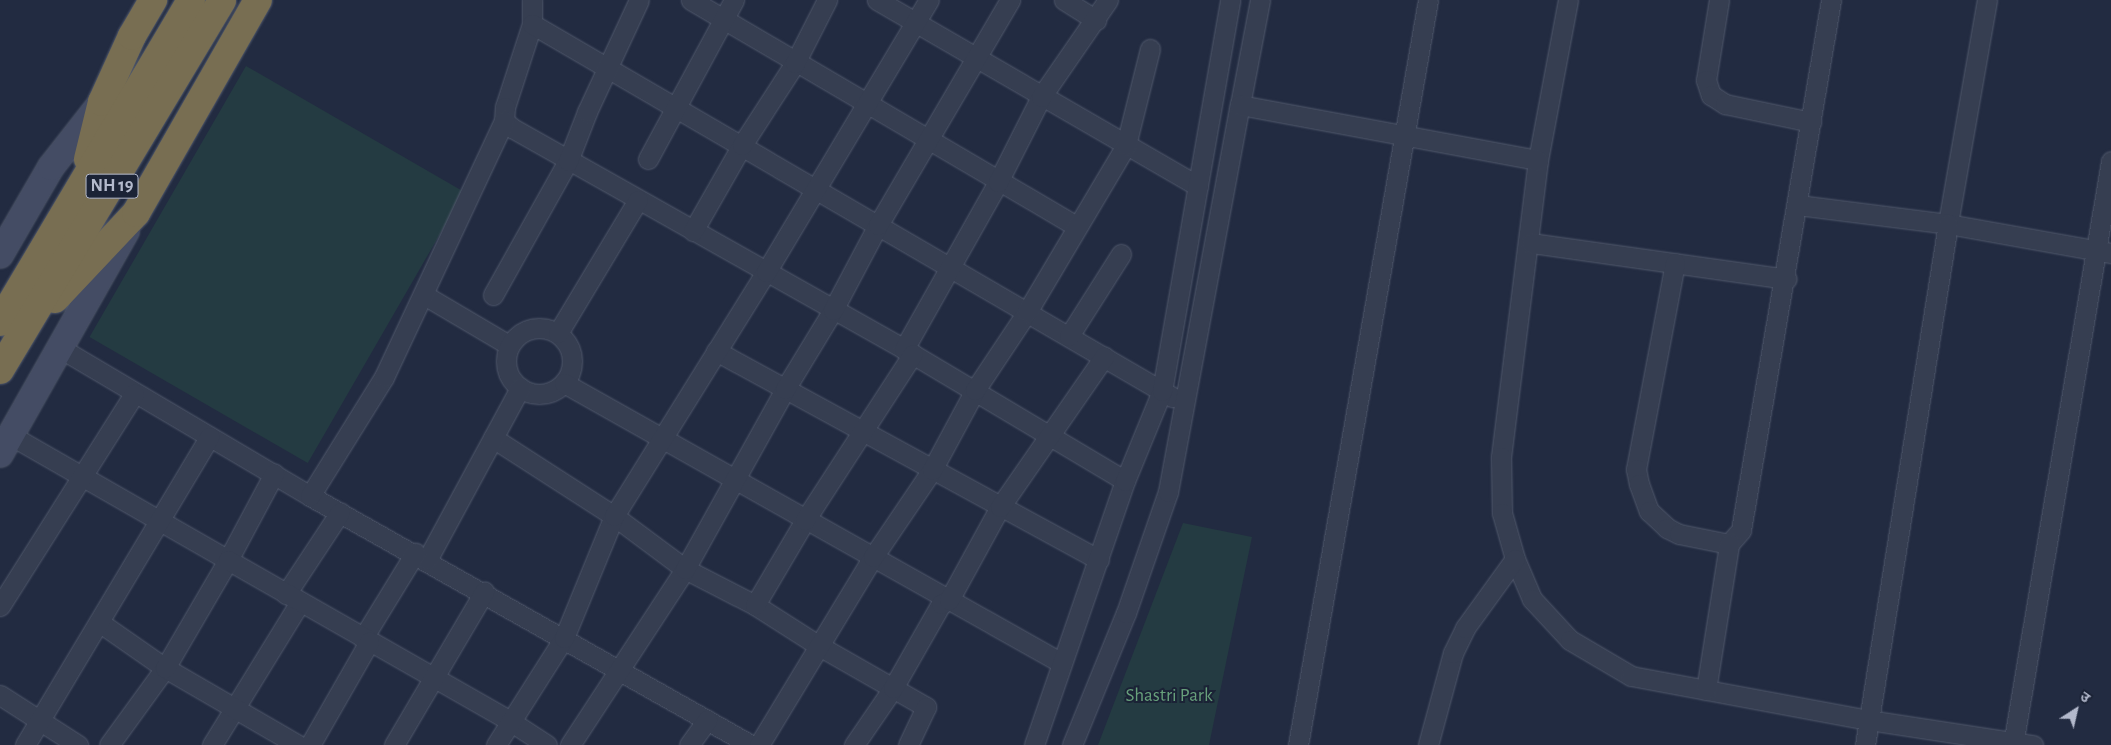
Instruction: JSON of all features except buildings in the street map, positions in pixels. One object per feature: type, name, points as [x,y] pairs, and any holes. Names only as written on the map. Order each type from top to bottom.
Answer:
[{"type":"highway","points":[[82,185],[102,102],[132,36],[153,0]]},
{"type":"highway","points":[[0,322],[191,0]]},
{"type":"highway","name":"NH 19","points":[[0,370],[222,0]]},
{"type":"highway","points":[[36,310],[58,297],[136,213],[258,0]]},
{"type":"street","points":[[310,496],[379,384],[424,295],[504,120],[505,107],[532,24],[532,0]]},
{"type":"street","points":[[493,295],[568,161],[607,67],[639,0]]},
{"type":"street","points":[[690,0],[928,142],[1076,226]]},
{"type":"street","points":[[648,159],[678,108],[734,0]]},
{"type":"street","points":[[693,231],[742,145],[795,62],[827,0]]},
{"type":"street","points":[[877,0],[1198,186]]},
{"type":"street","points":[[496,745],[564,638],[614,516],[766,272],[929,0]]},
{"type":"street","points":[[570,745],[620,672],[685,569],[784,389],[833,310],[878,225],[1010,0]]},
{"type":"street","points":[[1064,0],[1096,20]]},
{"type":"street","points":[[755,605],[864,432],[908,352],[950,267],[998,182],[1041,96],[1096,20],[1108,0]]},
{"type":"street","points":[[1034,745],[1060,662],[1099,560],[1125,481],[1162,391],[1230,0]]},
{"type":"street","points":[[1072,745],[1126,614],[1168,492],[1260,0]]},
{"type":"street","points":[[1298,745],[1428,0]]},
{"type":"street","points":[[1568,0],[1538,160],[1530,243],[1501,457],[1502,513],[1515,559],[1532,599],[1570,640],[1631,676],[1869,720],[2013,744],[2034,745]]},
{"type":"street","points":[[1719,0],[1706,80],[1711,95],[1725,104],[1811,122]]},
{"type":"street","points":[[1706,690],[1729,544],[1741,530],[1786,279],[1832,0]]},
{"type":"street","points":[[1865,745],[1948,224],[1988,0]]},
{"type":"street","points":[[532,24],[1185,405]]},
{"type":"street","points":[[758,745],[821,647],[873,557],[932,470],[975,390],[1027,312],[1076,226],[1126,145],[1150,49]]},
{"type":"street","points":[[0,255],[51,167],[102,102]]},
{"type":"street","points":[[1240,105],[1538,160]]},
{"type":"street","points":[[504,120],[523,136],[975,390],[1125,481]]},
{"type":"street","points":[[2013,744],[2103,252],[2111,161]]},
{"type":"street","points":[[558,333],[638,200]]},
{"type":"street","points":[[1798,205],[1948,224],[2103,252]]},
{"type":"street","points":[[136,213],[5,444],[83,477],[435,680],[510,721],[547,745]]},
{"type":"street","points":[[1530,243],[1786,279]]},
{"type":"street","points":[[1069,336],[1121,254]]},
{"type":"street","points":[[1675,263],[1636,469],[1639,484],[1649,510],[1667,528],[1679,534],[1729,544]]},
{"type":"street","points":[[424,295],[509,345]]},
{"type":"street","points":[[540,327],[558,333],[565,340],[572,357],[569,376],[556,389],[538,394],[520,388],[513,382],[506,364],[509,345],[515,338],[531,328],[540,327]]},
{"type":"street","points":[[60,348],[134,394],[310,496],[421,556],[620,672],[752,745]]},
{"type":"street","points":[[716,352],[1099,560]]},
{"type":"street","points":[[854,745],[893,688],[941,604],[949,600],[1000,506],[1104,357]]},
{"type":"street","points":[[564,383],[1060,662]]},
{"type":"street","points":[[310,745],[366,640],[421,556],[493,438],[520,388]]},
{"type":"street","points":[[0,606],[134,394]]},
{"type":"street","points":[[25,745],[209,438]]},
{"type":"street","points":[[493,438],[614,516],[685,569],[755,605],[821,647],[926,707],[908,745]]},
{"type":"street","points":[[109,745],[165,668],[228,560],[274,474]]},
{"type":"street","points":[[212,745],[340,512]]},
{"type":"street","points":[[1428,745],[1450,662],[1465,628],[1515,559]]},
{"type":"street","points":[[394,745],[435,680],[484,592]]},
{"type":"street","points":[[98,622],[165,668],[298,745]]},
{"type":"street","points":[[0,695],[78,745]]},
{"type":"street","points":[[689,745],[706,720]]},
{"type":"green space","points":[[246,66],[464,192],[308,463],[90,337]]},
{"type":"green space","name":"Shastri Park","points":[[1183,523],[1252,537],[1209,745],[1098,745]]}]
